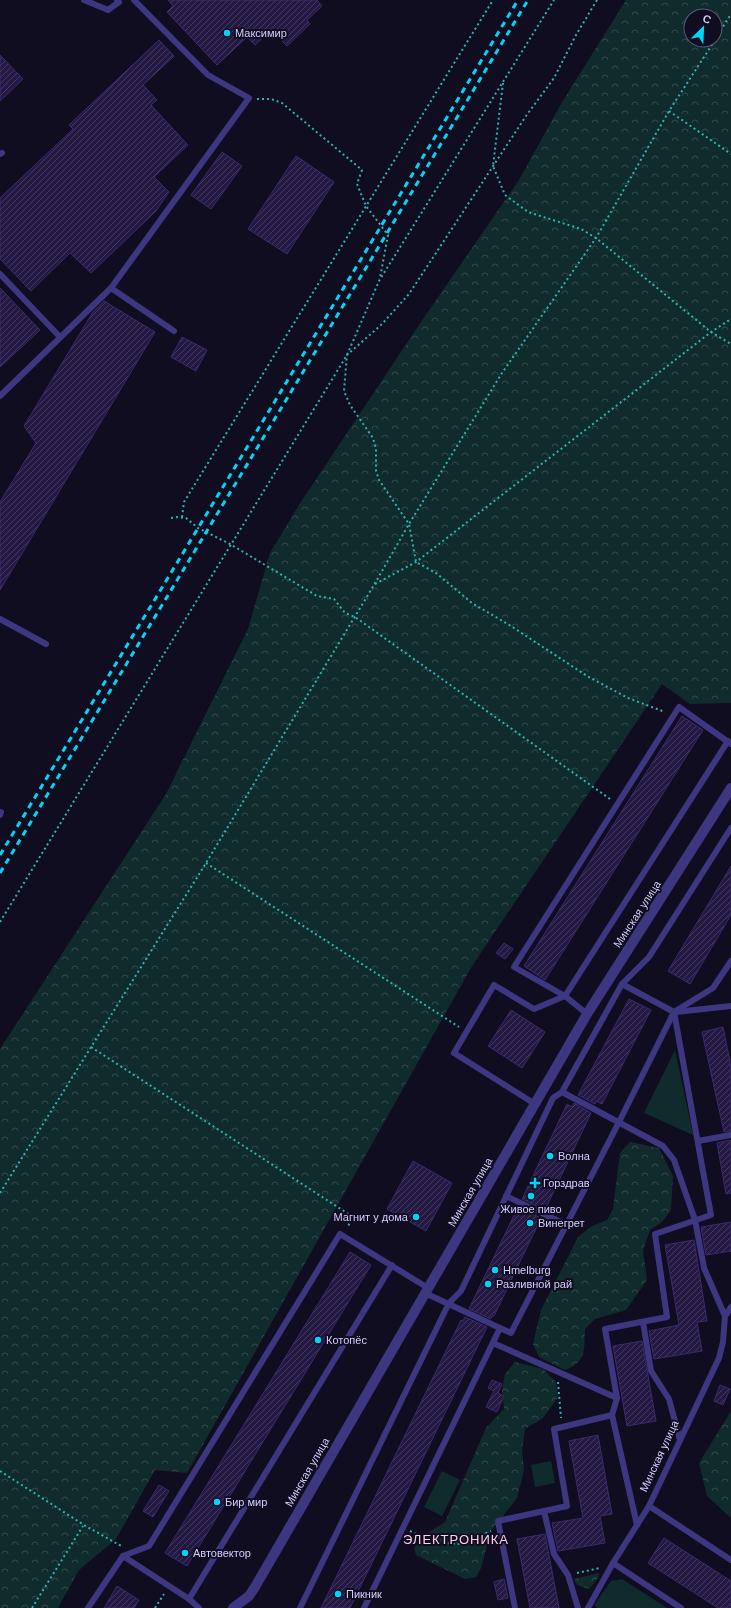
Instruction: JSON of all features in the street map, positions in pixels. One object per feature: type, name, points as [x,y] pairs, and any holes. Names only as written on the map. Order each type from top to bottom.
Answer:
[{"type":"street","name":"Минская улица","points":[[233,1608],[249,1596],[587,1014],[731,788]]},
{"type":"lane","points":[[84,0],[108,10],[119,2],[117,0]]},
{"type":"lane","points":[[0,396],[111,288],[249,98],[208,75],[134,0]]},
{"type":"lane","points":[[0,274],[60,337]]},
{"type":"lane","points":[[111,288],[174,331]]},
{"type":"lane","points":[[0,619],[46,644]]},
{"type":"lane","points":[[535,1104],[454,1053],[494,985],[534,1009],[565,996],[729,743],[679,707],[514,967],[565,996],[587,1014]]},
{"type":"lane","points":[[300,1608],[449,1303],[461,1291],[553,1098],[562,1092],[622,984],[650,957],[731,828]]},
{"type":"lane","points":[[88,1608],[123,1556],[149,1546],[340,1234],[449,1303],[511,1333],[620,1122],[674,1012],[713,988],[731,962]]},
{"type":"lane","points":[[622,984],[674,1012],[731,1006]]},
{"type":"lane","points":[[637,1525],[612,1416],[617,1398],[605,1329],[667,1317],[655,1234],[711,1215],[674,1012]]},
{"type":"lane","points":[[562,1092],[663,1146],[674,1160],[695,1220],[704,1268],[725,1316]]},
{"type":"lane","points":[[698,1141],[731,1135]]},
{"type":"lane","points":[[506,1196],[567,1225]]},
{"type":"lane","points":[[189,1599],[392,1266]]},
{"type":"lane","name":"Минская улица","points":[[588,1608],[612,1564],[649,1506],[719,1358],[723,1342],[725,1316],[731,1307]]},
{"type":"lane","points":[[642,1322],[651,1371],[669,1399],[680,1440]]},
{"type":"lane","points":[[364,1608],[500,1328]]},
{"type":"lane","points":[[493,1343],[617,1398]]},
{"type":"lane","points":[[515,1608],[498,1521],[567,1506],[554,1429],[612,1416]]},
{"type":"lane","points":[[649,1506],[731,1560]]},
{"type":"lane","points":[[544,1511],[554,1554],[568,1575],[578,1608]]},
{"type":"lane","points":[[123,1556],[189,1599],[199,1608]]},
{"type":"lane","points":[[612,1564],[681,1608]]},
{"type":"path","points":[[182,517],[184,502],[493,0]]},
{"type":"path","points":[[0,922],[346,355],[379,281],[554,0]]},
{"type":"path","points":[[416,562],[409,524],[379,480],[376,471],[376,449],[373,438],[350,406],[344,391],[346,355],[381,325],[409,294],[526,116],[554,78],[576,35],[597,0]]},
{"type":"path","points":[[723,27],[731,14]]},
{"type":"path","points":[[0,1193],[206,862],[374,585],[409,524],[502,373],[596,238],[670,111],[710,48]]},
{"type":"path","points":[[504,82],[494,166],[505,195],[528,212],[580,229],[596,238],[712,332],[731,344]]},
{"type":"path","points":[[249,98],[271,99],[282,103],[362,170],[357,184],[366,206],[388,235],[379,281]]},
{"type":"path","points":[[670,111],[731,154]]},
{"type":"path","points":[[374,585],[416,562],[712,332],[731,319]]},
{"type":"path","points":[[171,518],[186,518],[202,530],[230,544],[317,596],[334,599],[345,613],[354,617],[617,804]]},
{"type":"path","points":[[416,562],[436,573],[472,603],[511,626],[587,676],[628,698],[674,716]]},
{"type":"path","points":[[206,862],[467,1032]]},
{"type":"path","points":[[91,1047],[353,1217],[342,1235]]},
{"type":"path","points":[[558,1372],[561,1427]]},
{"type":"path","points":[[0,1471],[84,1525],[133,1552]]},
{"type":"path","points":[[403,1528],[436,1541],[461,1544],[490,1532],[498,1521]]},
{"type":"path","points":[[32,1608],[84,1525]]},
{"type":"path","points":[[568,1575],[612,1564]]},
{"type":"path","points":[[155,1608],[169,1586]]},
{"type":"green space","points":[[626,0],[731,0],[731,703],[690,704],[662,684],[472,966],[187,1473],[155,1470],[116,1539],[79,1570],[58,1608],[0,1608],[0,1049],[166,794],[248,629],[270,553],[299,505],[421,322],[519,180],[561,104]]},
{"type":"green space","points":[[675,1050],[693,1135],[644,1113]]},
{"type":"green space","points":[[630,1142],[659,1148],[673,1176],[671,1210],[662,1222],[650,1230],[643,1250],[647,1280],[626,1310],[595,1319],[585,1329],[584,1349],[581,1359],[572,1367],[565,1370],[539,1357],[533,1344],[541,1310],[578,1237],[592,1226],[607,1220],[613,1209],[620,1153]]},
{"type":"green space","points":[[515,1362],[543,1369],[556,1382],[558,1397],[543,1418],[525,1429],[522,1450],[524,1470],[517,1498],[491,1531],[481,1568],[476,1577],[465,1579],[416,1555],[414,1548],[426,1534],[445,1522],[486,1428],[504,1409],[502,1390],[505,1374]]},
{"type":"green space","points":[[731,1411],[731,1518],[707,1496],[699,1463]]},
{"type":"green space","points":[[551,1461],[555,1483],[535,1487],[531,1465]]},
{"type":"green space","points":[[442,1471],[460,1480],[442,1516],[424,1507]]},
{"type":"green space","points":[[599,1573],[598,1578],[589,1589],[577,1585],[574,1579]]},
{"type":"green space","points":[[622,1579],[667,1608],[598,1608],[594,1605],[611,1581]]},
{"type":"building","name":"Максимир","points":[[168,0],[317,0],[322,6],[307,20],[310,24],[287,46],[271,30],[255,45],[247,37],[217,65],[167,12],[173,6]]},
{"type":"building","points":[[159,40],[174,56],[143,85],[157,100],[151,105],[188,145],[154,177],[169,192],[156,211],[91,273],[70,253],[31,291],[0,259],[0,198],[73,129],[69,125]]},
{"type":"building","points":[[0,55],[23,79],[0,101]]},
{"type":"building","points":[[222,152],[242,166],[211,209],[191,195]]},
{"type":"building","points":[[296,156],[334,182],[287,254],[248,229]]},
{"type":"building","points":[[0,288],[40,330],[0,367]]},
{"type":"building","points":[[104,301],[155,332],[0,590],[0,502],[36,443],[24,426],[93,312]]},
{"type":"building","points":[[182,337],[207,350],[196,371],[171,357]]},
{"type":"building","points":[[682,716],[703,730],[545,980],[524,966]]},
{"type":"building","points":[[731,866],[731,915],[690,984],[668,971]]},
{"type":"building","points":[[504,943],[513,949],[505,959],[496,953]]},
{"type":"building","points":[[629,999],[651,1010],[602,1104],[596,1101],[595,1104],[578,1095]]},
{"type":"building","points":[[511,1010],[545,1032],[522,1068],[488,1046]]},
{"type":"building","points":[[723,1027],[731,1066],[731,1131],[724,1132],[702,1032]]},
{"type":"building","points":[[574,1103],[591,1113],[545,1210],[522,1199],[567,1104],[572,1107]]},
{"type":"building","points":[[731,1140],[731,1193],[726,1194],[717,1143]]},
{"type":"building","points":[[413,1161],[452,1183],[426,1231],[387,1209]]},
{"type":"building","points":[[518,1207],[541,1218],[494,1316],[492,1316],[491,1319],[469,1309]]},
{"type":"building","points":[[731,1222],[731,1251],[706,1255],[701,1227]]},
{"type":"building","points":[[694,1240],[707,1321],[697,1322],[702,1351],[654,1359],[649,1331],[679,1325],[665,1245]]},
{"type":"building","points":[[350,1252],[371,1265],[187,1566],[165,1553]]},
{"type":"building","points":[[465,1317],[487,1327],[350,1608],[321,1608],[461,1320],[463,1321]]},
{"type":"building","points":[[642,1341],[656,1421],[627,1426],[613,1346]]},
{"type":"building","points":[[492,1380],[502,1384],[498,1393],[504,1396],[497,1412],[486,1407],[494,1391],[488,1388]]},
{"type":"building","points":[[720,1385],[730,1389],[723,1405],[714,1401]]},
{"type":"building","points":[[598,1435],[612,1514],[600,1516],[605,1543],[558,1551],[552,1523],[583,1518],[569,1441]]},
{"type":"building","points":[[159,1485],[169,1491],[153,1517],[143,1511]]},
{"type":"building","points":[[545,1534],[559,1608],[530,1608],[517,1539]]},
{"type":"building","points":[[664,1538],[731,1581],[731,1608],[718,1608],[648,1563]]},
{"type":"building","points":[[504,1579],[508,1598],[498,1600],[494,1582]]},
{"type":"building","points":[[117,1586],[139,1600],[134,1608],[104,1608]]},
{"type":"railway","points":[[0,855],[518,0]]},
{"type":"railway","points":[[0,873],[528,0]]},
{"type":"place","name":"Максимир","points":[[227,33]]},
{"type":"place","name":"Волна","points":[[550,1156]]},
{"type":"place","name":"Горздрав","points":[[535,1183]]},
{"type":"place","name":"Живое пиво","points":[[531,1196]]},
{"type":"place","name":"Магнит у дома","points":[[416,1217]]},
{"type":"place","name":"Винегрет","points":[[530,1223]]},
{"type":"place","name":"Hmelburg","points":[[495,1270]]},
{"type":"place","name":"Разливной рай","points":[[488,1284]]},
{"type":"place","name":"Котопёс","points":[[318,1340]]},
{"type":"place","name":"Бир мир","points":[[217,1502]]},
{"type":"place","name":"Автовектор","points":[[185,1553]]},
{"type":"place","name":"Пикник","points":[[338,1594]]},
{"type":"district","name":"ЭЛЕКТРОНИКА","points":[[456,1539]]}]
